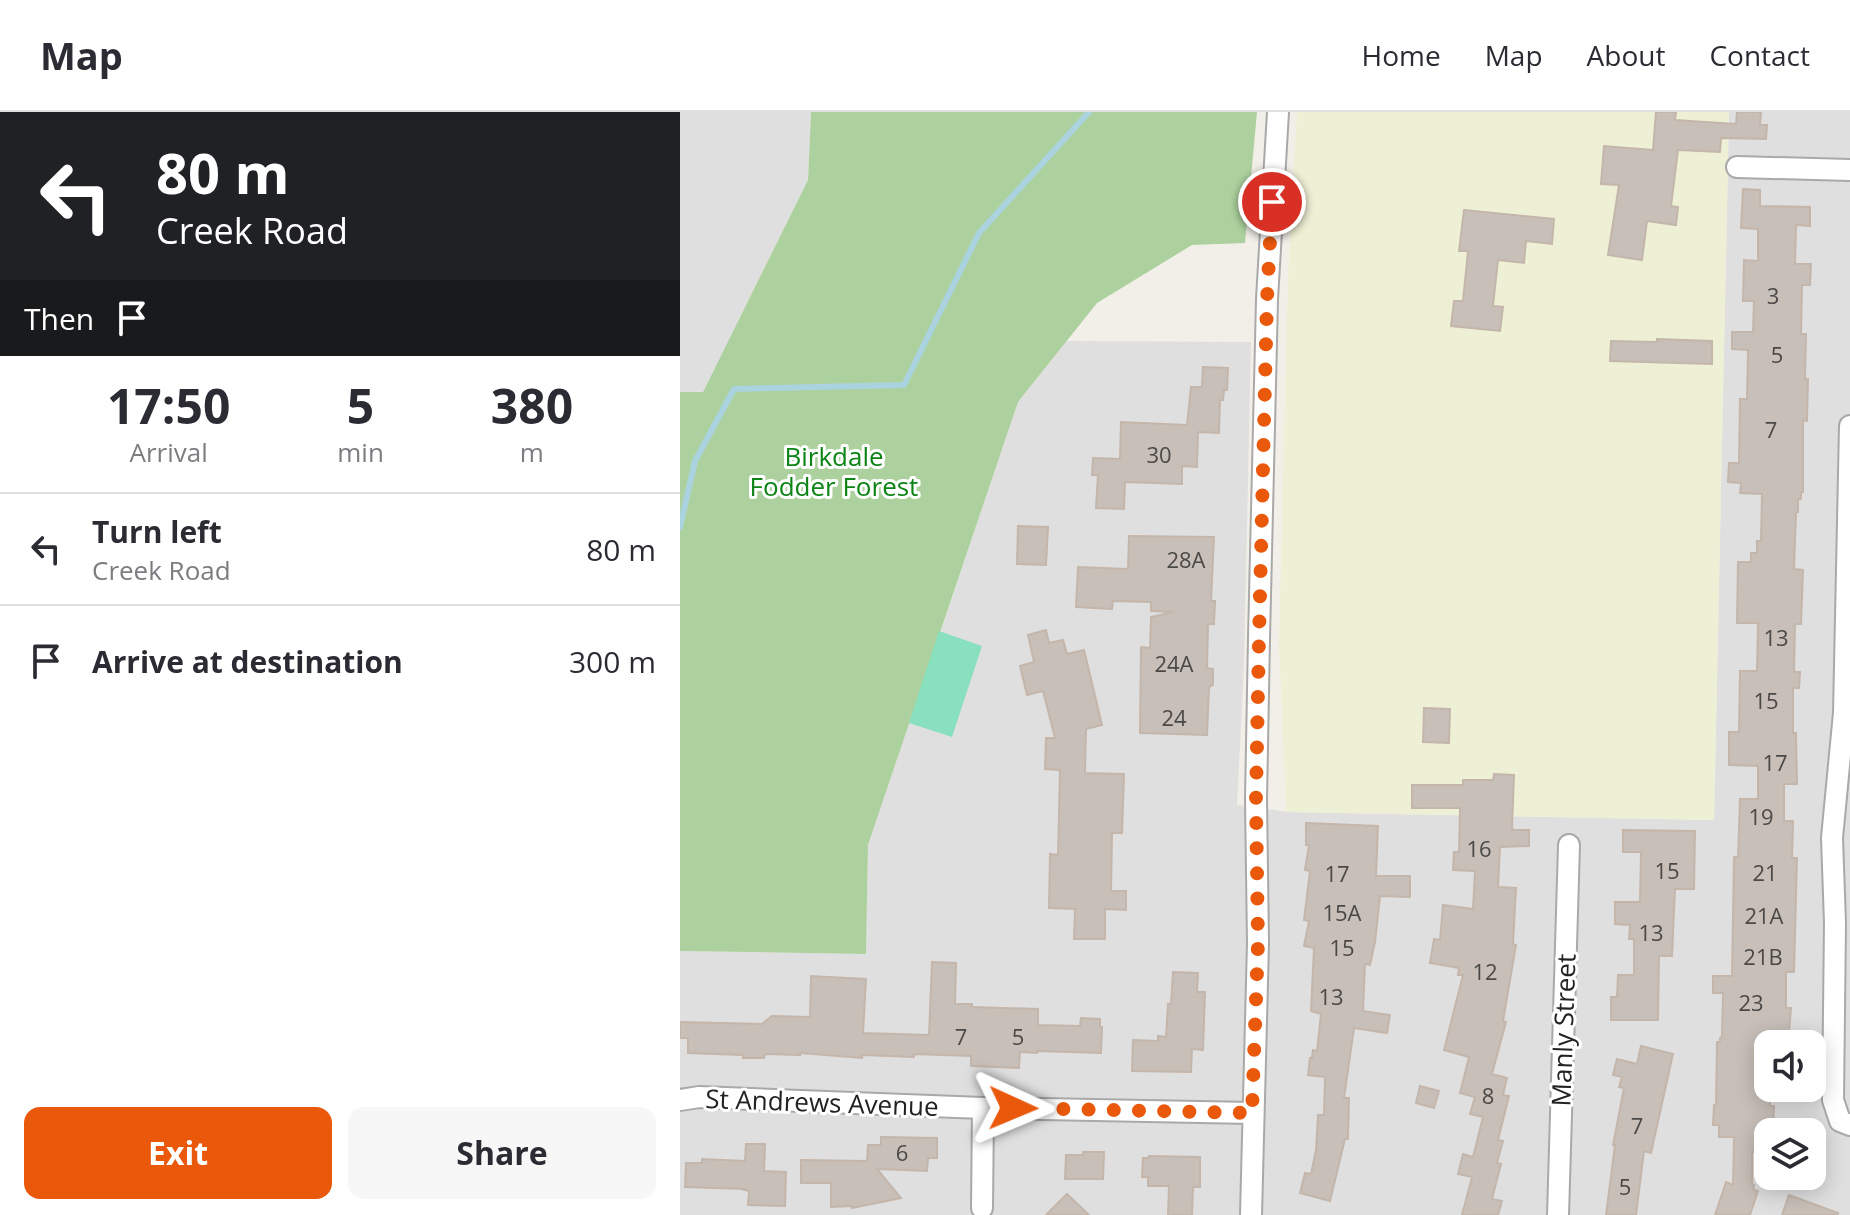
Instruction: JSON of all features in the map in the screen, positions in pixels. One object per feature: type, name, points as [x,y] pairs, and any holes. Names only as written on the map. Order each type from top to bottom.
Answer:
[{"type":"street","points":[[1251,1215],[1267,299],[1278,112]]},
{"type":"street","points":[[1737,167],[1850,170]]},
{"type":"street","points":[[1850,426],[1844,713],[1832,838],[1835,923],[1833,1100],[1840,1121],[1850,1125]]},
{"type":"street","name":"Manly Street","points":[[1558,1215],[1569,845]]},
{"type":"street","name":"St Andrews Avenue","points":[[680,1100],[699,1097],[983,1108],[1252,1113]]},
{"type":"street","points":[[982,1208],[983,1108]]},
{"type":"shaded area","points":[[680,112],[811,112],[808,180],[703,392],[680,392]]},
{"type":"shaded area","points":[[1729,112],[1850,112],[1850,1215],[680,1215],[680,951],[866,954],[868,845],[1018,402],[1067,341],[1251,342],[1244,665],[1237,805],[1287,812],[1714,820]]},
{"type":"green space","name":"Birkdale Fodder Forest","points":[[811,112],[1257,112],[1245,243],[1192,245],[1097,303],[1018,402],[868,845],[866,954],[680,951],[680,392],[703,392],[808,180]]},
{"type":"green space","points":[[1297,112],[1729,112],[1714,820],[1286,812],[1279,643],[1288,278]]},
{"type":"green space","points":[[939,631],[982,646],[952,737],[909,723]]},
{"type":"building","points":[[1656,112],[1676,112],[1675,120],[1736,124],[1737,112],[1761,112],[1760,125],[1767,125],[1766,139],[1721,138],[1720,152],[1678,150],[1671,206],[1678,207],[1676,225],[1647,221],[1642,260],[1608,255],[1619,185],[1601,184],[1604,146],[1653,150]]},
{"type":"building","points":[[1743,189],[1760,190],[1760,206],[1810,207],[1810,226],[1796,225],[1795,264],[1811,264],[1810,285],[1802,285],[1801,334],[1806,334],[1807,421],[1803,420],[1803,492],[1801,499],[1798,499],[1796,512],[1794,569],[1803,570],[1801,624],[1795,624],[1794,672],[1800,672],[1799,688],[1793,688],[1797,784],[1784,784],[1784,821],[1793,821],[1792,858],[1797,858],[1794,972],[1786,972],[1786,1008],[1791,1008],[1789,1030],[1754,1030],[1754,1102],[1770,1102],[1770,1106],[1774,1106],[1774,1118],[1754,1118],[1752,1184],[1753,1189],[1758,1191],[1750,1215],[1715,1215],[1726,1182],[1733,1185],[1734,1137],[1719,1137],[1719,1125],[1713,1125],[1723,993],[1713,993],[1713,976],[1732,976],[1734,857],[1738,857],[1740,799],[1758,799],[1758,766],[1729,765],[1729,732],[1739,732],[1740,671],[1757,671],[1758,623],[1737,623],[1738,562],[1751,562],[1751,553],[1757,553],[1757,541],[1761,541],[1762,494],[1740,493],[1741,483],[1728,482],[1729,463],[1739,463],[1740,399],[1747,399],[1748,350],[1732,349],[1732,332],[1753,332],[1754,301],[1743,301],[1744,260],[1758,261],[1758,229],[1741,228]]},
{"type":"building","points":[[1464,210],[1554,219],[1552,244],[1526,241],[1524,263],[1498,260],[1493,306],[1503,307],[1500,331],[1451,326],[1454,301],[1463,301],[1468,251],[1459,251]]},
{"type":"building","points":[[1657,339],[1712,341],[1712,364],[1610,361],[1611,341],[1657,342]]},
{"type":"building","points":[[1203,367],[1228,368],[1227,390],[1224,390],[1223,400],[1220,400],[1219,433],[1198,432],[1197,467],[1182,466],[1182,484],[1125,482],[1124,509],[1096,508],[1098,475],[1092,475],[1093,458],[1120,459],[1121,422],[1187,425],[1191,387],[1202,387]]},
{"type":"building","points":[[1018,526],[1048,527],[1046,565],[1017,564]]},
{"type":"building","points":[[1129,536],[1214,537],[1211,601],[1215,601],[1214,624],[1208,624],[1207,668],[1213,669],[1213,685],[1209,687],[1207,735],[1140,733],[1141,647],[1150,648],[1151,617],[1173,612],[1151,611],[1151,602],[1113,601],[1112,609],[1076,607],[1078,567],[1128,569]]},
{"type":"building","points":[[1046,630],[1049,643],[1063,640],[1067,654],[1084,650],[1102,725],[1086,729],[1085,773],[1124,774],[1122,833],[1112,833],[1111,891],[1126,891],[1126,910],[1105,909],[1105,939],[1074,939],[1075,909],[1049,908],[1050,854],[1058,855],[1060,770],[1045,769],[1046,738],[1055,738],[1043,691],[1027,695],[1020,666],[1034,662],[1028,635]]},
{"type":"building","points":[[1424,708],[1450,709],[1449,743],[1423,742]]},
{"type":"building","points":[[1494,774],[1514,775],[1512,827],[1513,830],[1529,830],[1529,846],[1500,847],[1498,887],[1516,888],[1513,944],[1516,945],[1503,1021],[1506,1022],[1492,1074],[1507,1078],[1503,1095],[1509,1096],[1498,1140],[1503,1141],[1497,1163],[1501,1164],[1492,1199],[1502,1201],[1498,1215],[1462,1215],[1472,1177],[1458,1174],[1463,1154],[1473,1157],[1483,1117],[1470,1114],[1475,1097],[1460,1093],[1469,1057],[1444,1050],[1463,975],[1458,975],[1459,968],[1430,963],[1434,939],[1440,940],[1443,905],[1473,909],[1475,871],[1453,870],[1454,852],[1459,852],[1460,808],[1412,808],[1412,785],[1463,785],[1463,780],[1493,780]]},
{"type":"building","points":[[1306,823],[1378,826],[1376,876],[1410,876],[1410,897],[1380,896],[1370,965],[1365,964],[1363,1011],[1390,1015],[1387,1033],[1354,1028],[1344,1098],[1349,1098],[1348,1139],[1345,1139],[1330,1201],[1300,1193],[1305,1173],[1311,1174],[1318,1115],[1324,1115],[1325,1077],[1308,1075],[1313,1050],[1317,1051],[1321,1014],[1311,1011],[1314,948],[1304,946],[1309,921],[1304,920],[1310,871],[1305,870],[1309,845],[1306,845]]},
{"type":"building","points":[[1623,830],[1695,831],[1694,889],[1675,889],[1672,956],[1659,956],[1658,1020],[1611,1020],[1611,997],[1617,997],[1618,975],[1634,975],[1634,939],[1629,939],[1630,925],[1615,924],[1615,902],[1640,902],[1641,852],[1623,852]]},
{"type":"building","points":[[932,962],[956,963],[955,1004],[1038,1009],[1038,1025],[1080,1026],[1081,1018],[1100,1019],[1101,1053],[1020,1052],[1019,1068],[971,1066],[971,1056],[914,1054],[914,1057],[862,1055],[862,1058],[800,1053],[743,1058],[743,1055],[688,1053],[688,1038],[680,1038],[680,1022],[762,1024],[772,1016],[810,1017],[811,976],[866,979],[863,1033],[929,1035]]},
{"type":"building","points":[[1173,972],[1198,973],[1197,992],[1205,992],[1203,1050],[1192,1049],[1191,1072],[1132,1071],[1133,1040],[1158,1041],[1158,1036],[1166,1037]]},
{"type":"building","points":[[1641,1046],[1673,1054],[1651,1153],[1644,1151],[1636,1215],[1606,1215],[1613,1145],[1624,1088],[1619,1087],[1622,1077],[1613,1075],[1617,1059],[1637,1064]]},
{"type":"building","points":[[1420,1086],[1439,1091],[1434,1108],[1416,1103]]},
{"type":"building","points":[[881,1137],[937,1138],[937,1158],[928,1158],[927,1171],[877,1169],[901,1198],[852,1208],[831,1207],[831,1183],[801,1183],[801,1160],[867,1161],[868,1145],[881,1145]]},
{"type":"building","points":[[746,1144],[765,1144],[764,1171],[786,1172],[785,1206],[748,1205],[749,1191],[745,1189],[685,1187],[686,1163],[702,1163],[702,1159],[745,1161]]},
{"type":"building","points":[[1083,1152],[1104,1152],[1103,1179],[1065,1179],[1066,1155],[1083,1155]]},
{"type":"building","points":[[1200,1157],[1200,1187],[1193,1187],[1192,1215],[1168,1215],[1169,1186],[1148,1186],[1148,1177],[1142,1177],[1143,1158]]},
{"type":"building","points":[[1067,1194],[1089,1215],[1046,1215]]},
{"type":"building","points":[[1789,1195],[1838,1213],[1838,1215],[1782,1215]]},
{"type":"waterway","points":[[680,527],[695,461],[734,389],[904,385],[979,233],[1089,112]]},
{"type":"route","points":[[1013,1108],[1252,1113],[1258,943],[1256,799],[1259,638],[1272,202]]}]
